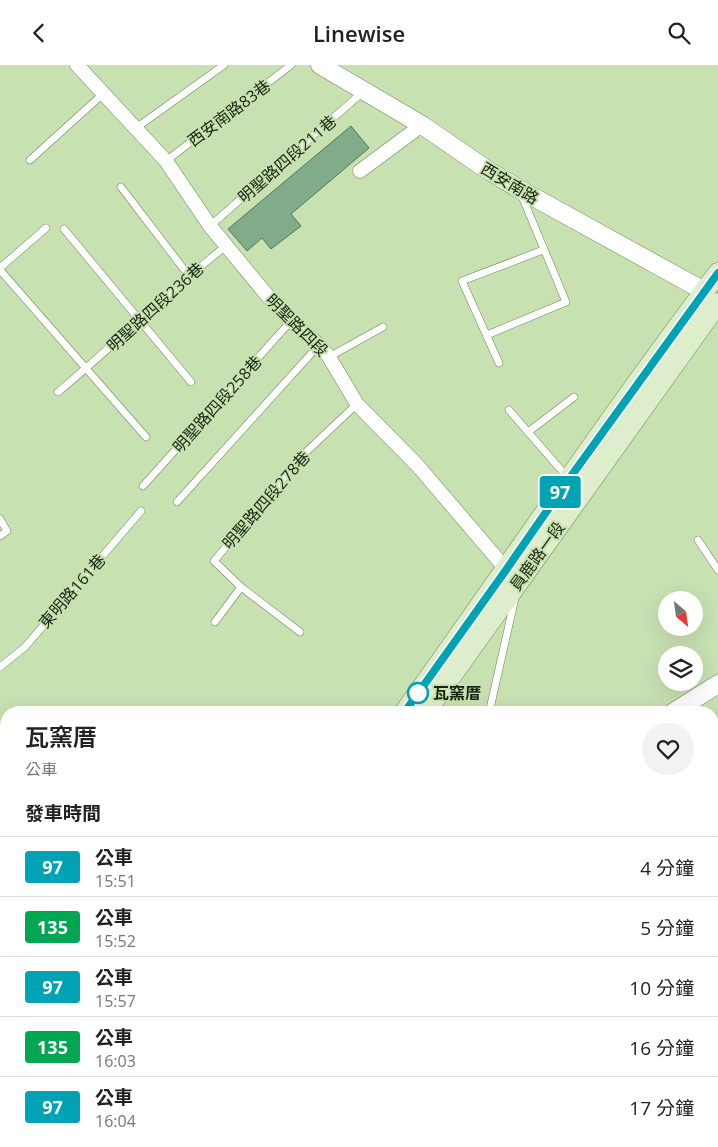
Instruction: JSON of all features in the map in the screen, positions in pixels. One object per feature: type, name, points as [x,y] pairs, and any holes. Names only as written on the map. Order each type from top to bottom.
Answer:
[{"type":"main road","name":"員鹿路一段","points":[[410,706],[512,576],[713,298],[718,273]]},
{"type":"main road","name":"員鹿路一段","points":[[429,706],[512,576],[569,479],[713,298]]},
{"type":"street","name":"明聖路四段","points":[[77,65],[166,161],[226,247],[291,321],[319,345],[329,357],[357,404],[418,466],[512,576]]},
{"type":"street","name":"西安南路","points":[[320,65],[422,125],[519,189],[713,298]]},
{"type":"street","points":[[360,171],[422,125]]},
{"type":"street","points":[[683,706],[718,684]]},
{"type":"lane","points":[[136,128],[224,65]]},
{"type":"lane","name":"西安南路83巷","points":[[166,161],[291,65]]},
{"type":"lane","name":"明聖路四段211巷","points":[[210,226],[364,91]]},
{"type":"lane","points":[[30,160],[104,93]]},
{"type":"lane","points":[[121,187],[189,276]]},
{"type":"lane","points":[[487,335],[566,302],[519,189]]},
{"type":"lane","points":[[46,228],[0,269],[146,437]]},
{"type":"lane","points":[[64,229],[191,382]]},
{"type":"lane","name":"明聖路四段236巷","points":[[58,392],[189,276],[226,247]]},
{"type":"lane","points":[[499,363],[462,281],[543,250]]},
{"type":"lane","name":"明聖路四段258巷","points":[[143,486],[291,321]]},
{"type":"lane","points":[[329,357],[383,327]]},
{"type":"lane","points":[[177,502],[319,345]]},
{"type":"lane","points":[[528,432],[574,397]]},
{"type":"lane","name":"明聖路四段278巷","points":[[300,632],[241,587],[214,561],[304,454],[357,404]]},
{"type":"lane","points":[[509,410],[569,479]]},
{"type":"lane","name":"東明路161巷","points":[[0,667],[24,647],[141,511]]},
{"type":"lane","points":[[0,519],[7,531],[0,536]]},
{"type":"lane","points":[[698,540],[718,570]]},
{"type":"lane","points":[[490,706],[512,576]]},
{"type":"lane","points":[[215,622],[241,587]]},
{"type":"building","points":[[351,126],[369,148],[291,214],[301,226],[271,249],[262,238],[247,251],[228,229]]},
{"type":"bus line","name":"97","points":[[409,706],[569,479],[718,273]]},
{"type":"place","name":"瓦窯厝","points":[[418,693]]}]
